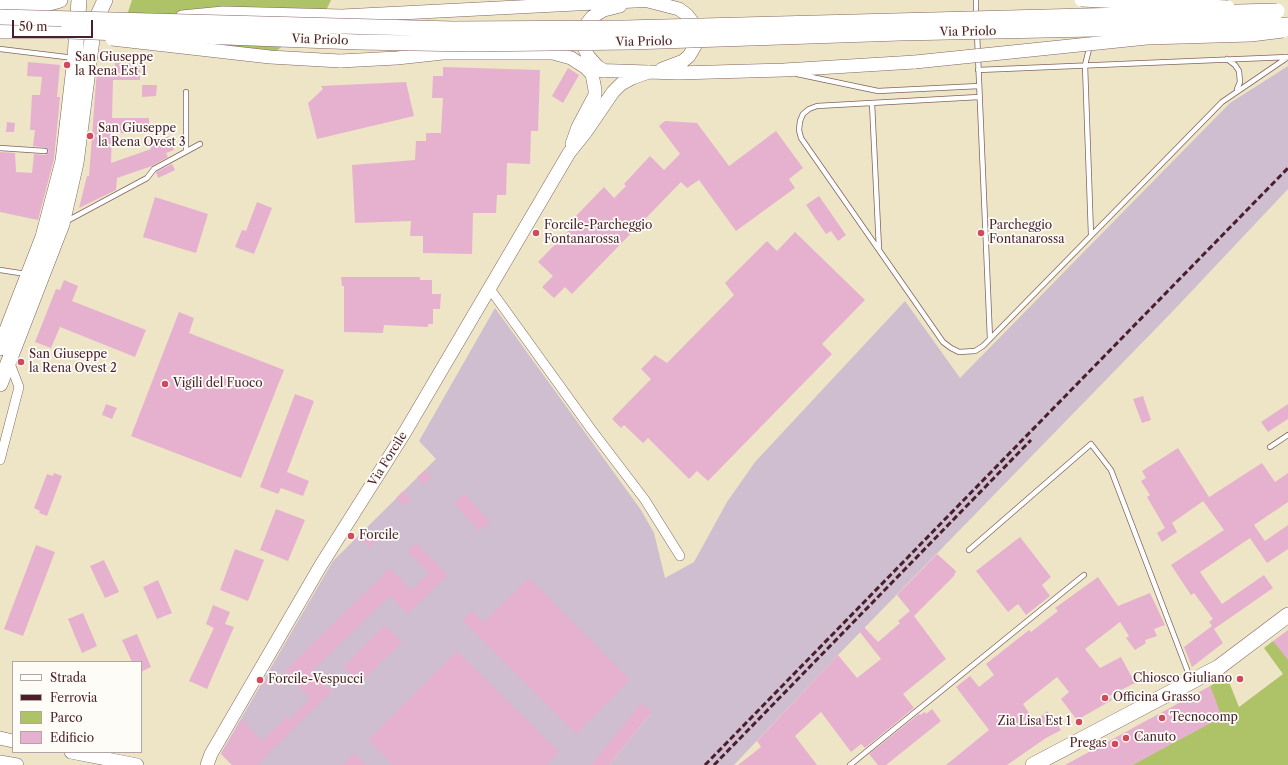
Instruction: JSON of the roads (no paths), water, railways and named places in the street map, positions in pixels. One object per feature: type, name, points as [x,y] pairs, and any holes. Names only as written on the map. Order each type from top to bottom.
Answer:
[{"type":"main road","points":[[0,3],[42,5],[60,0]]},
{"type":"main road","points":[[0,384],[9,361],[12,336],[30,274],[55,222],[60,152],[75,58],[79,0]]},
{"type":"main road","points":[[0,348],[12,336],[76,163],[94,24],[105,0]]},
{"type":"main road","name":"Via Priolo","points":[[0,17],[453,29],[617,28],[1284,15]]},
{"type":"main road","name":"Via Priolo","points":[[0,31],[67,31],[471,44],[631,42],[900,33],[1284,15]]},
{"type":"main road","points":[[1032,765],[1219,667],[1288,615]]},
{"type":"street","points":[[1081,0],[1143,4],[1205,5],[1284,15]]},
{"type":"street","points":[[569,153],[578,127],[595,95],[594,82],[596,69],[584,47],[582,36],[585,26],[592,17],[604,10],[647,1]]},
{"type":"street","points":[[146,20],[223,12],[342,16],[512,6],[647,1],[679,9],[687,15],[694,24],[696,33],[696,44],[689,56],[683,61],[632,78],[621,84],[613,92],[585,133],[569,153]]},
{"type":"street","points":[[67,31],[121,40],[168,44],[270,57],[340,61],[397,58],[443,53],[553,53],[572,58],[596,69],[652,72],[784,70],[915,62],[967,58],[1147,38],[1251,35],[1288,30]]},
{"type":"street","name":"Via Forcile","points":[[207,765],[211,754],[321,565],[405,432],[569,153]]},
{"type":"street","points":[[490,289],[591,429],[645,500],[680,556]]},
{"type":"street","points":[[0,460],[20,387],[9,361]]},
{"type":"street","points":[[0,738],[12,741]]},
{"type":"street","points":[[74,753],[98,761],[137,765]]},
{"type":"street","points":[[0,762],[17,765]]},
{"type":"lane","points":[[976,0],[990,339]]},
{"type":"lane","points":[[1091,235],[1085,65],[1101,0]]},
{"type":"lane","points":[[976,22],[1284,15]]},
{"type":"lane","points":[[0,50],[75,58]]},
{"type":"lane","points":[[978,70],[1288,57]]},
{"type":"lane","points":[[979,97],[817,106],[809,109],[800,121],[799,130],[801,138],[943,342],[959,352],[976,351],[990,339],[1209,114],[1236,91],[1288,57]]},
{"type":"lane","points":[[1227,59],[1240,71],[1240,82],[1236,91]]},
{"type":"lane","points":[[784,70],[815,79],[878,91],[979,86]]},
{"type":"lane","points":[[186,92],[186,152]]},
{"type":"lane","points":[[872,103],[879,250]]},
{"type":"lane","points":[[55,222],[147,178],[154,170],[200,144]]},
{"type":"lane","points":[[0,148],[45,151]]},
{"type":"lane","points":[[0,270],[30,274]]},
{"type":"lane","points":[[1270,447],[1288,435]]},
{"type":"lane","points":[[969,550],[1091,444],[1111,470],[1192,681]]},
{"type":"lane","points":[[850,765],[1084,575]]},
{"type":"railway","points":[[705,765],[1288,168]]},
{"type":"railway","points":[[714,765],[1031,440]]},
{"type":"place","name":"San Giuseppe la Rena Est 1","points":[[67,65]]},
{"type":"place","name":"San Giuseppe la Rena Ovest 3","points":[[90,136]]},
{"type":"place","name":"Forcile-Parcheggio Fontanarossa","points":[[536,233]]},
{"type":"place","name":"Parcheggio Fontanarossa","points":[[981,233]]},
{"type":"place","name":"San Giuseppe la Rena Ovest 2","points":[[21,362]]},
{"type":"place","name":"Vigili del Fuoco","points":[[165,384]]},
{"type":"place","name":"Forcile","points":[[351,536]]},
{"type":"place","name":"Chiosco Giuliano","points":[[1240,679]]},
{"type":"place","name":"Forcile-Vespucci","points":[[260,680]]},
{"type":"place","name":"Officina Grasso","points":[[1105,698]]},
{"type":"place","name":"Tecnocomp","points":[[1162,718]]},
{"type":"place","name":"Zia Lisa Est 1","points":[[1079,722]]},
{"type":"place","name":"Canuto","points":[[1126,738]]},
{"type":"place","name":"Pregas","points":[[1115,744]]}]
